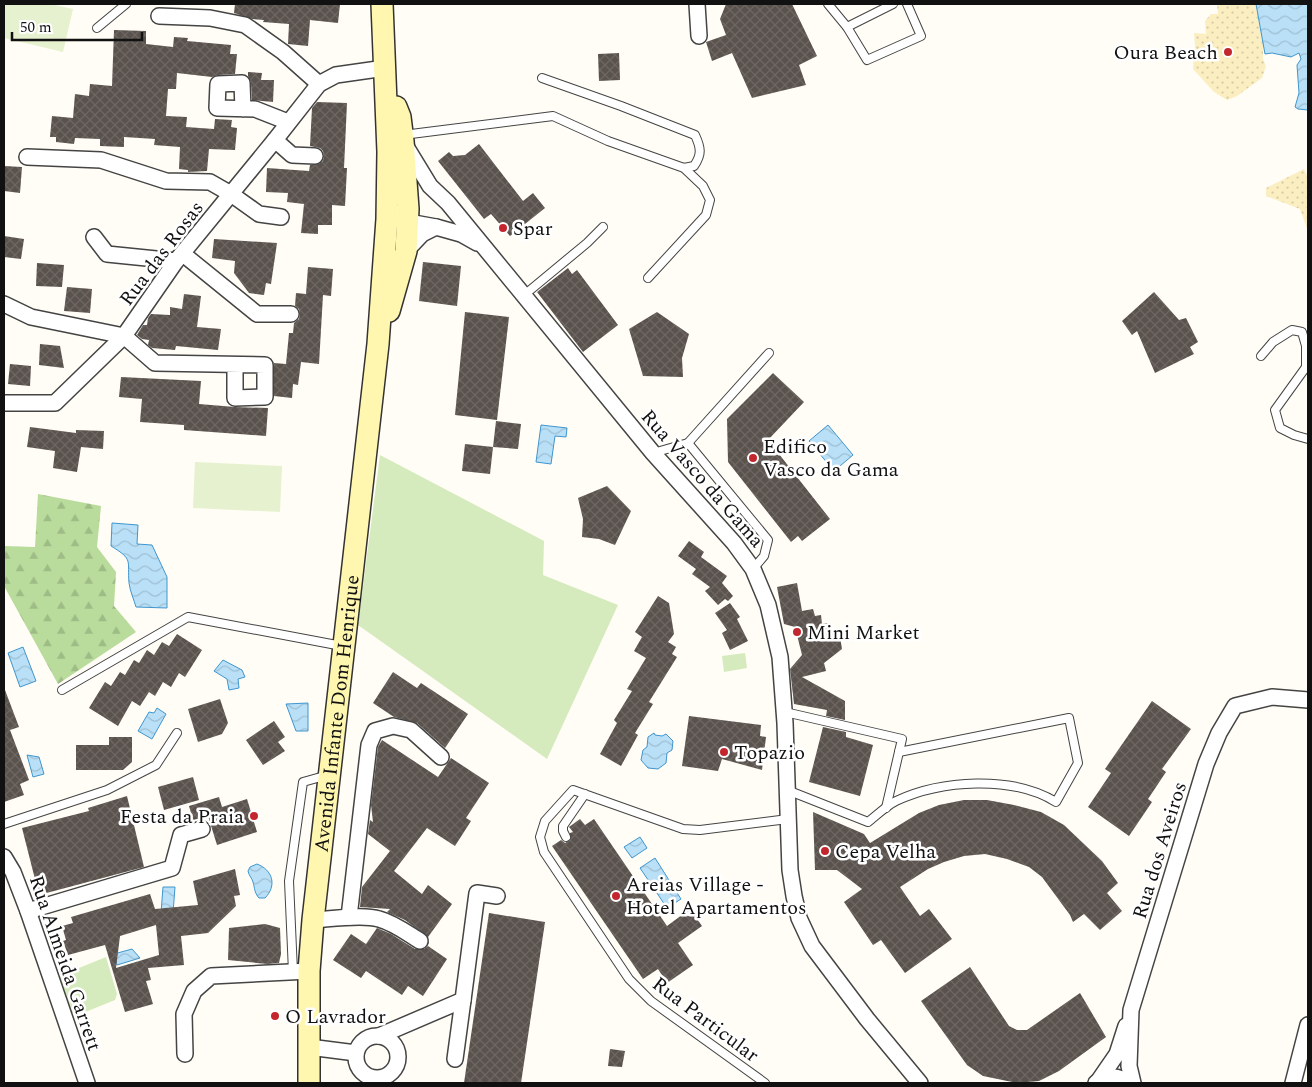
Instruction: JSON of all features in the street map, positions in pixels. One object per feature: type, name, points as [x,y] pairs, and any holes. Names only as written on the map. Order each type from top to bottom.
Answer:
[{"type":"street","name":"Avenida Infante Dom Henrique","points":[[309,1083],[309,1047],[301,971],[313,920],[330,774],[378,344],[395,138],[400,117],[385,68],[382,4]]},
{"type":"street","points":[[697,4],[699,36]]},
{"type":"street","points":[[159,16],[210,18],[245,25],[283,52],[318,84]]},
{"type":"street","name":"Rua das Rosas","points":[[4,403],[55,402],[124,336],[180,258],[318,84],[336,75],[385,68]]},
{"type":"street","points":[[243,109],[255,109],[288,122]]},
{"type":"street","name":"Avenida Infante Dom Henrique","points":[[378,344],[406,251],[405,209],[395,138]]},
{"type":"street","name":"Rua Vasco da Gama","points":[[395,138],[430,186],[448,203],[654,453],[734,543],[753,569],[768,605],[780,657],[785,712],[790,870],[800,918],[812,946],[867,1019],[920,1083]]},
{"type":"street","points":[[275,140],[292,156],[316,156]]},
{"type":"street","name":"Rua das Rosas","points":[[27,158],[101,160],[166,181],[210,182],[231,194]]},
{"type":"street","points":[[381,291],[390,275],[405,209],[413,192],[430,186]]},
{"type":"street","points":[[231,194],[259,214],[281,217]]},
{"type":"street","points":[[405,209],[414,223],[461,234],[483,247]]},
{"type":"street","points":[[406,251],[422,234],[436,227]]},
{"type":"street","points":[[94,237],[106,254],[180,258],[257,314],[291,314]]},
{"type":"street","name":"Rua das Rosas","points":[[4,304],[31,317],[124,336],[155,363],[235,365]]},
{"type":"street","name":"Rua dos Aveiros","points":[[1132,1083],[1129,1066],[1131,1010],[1206,764],[1218,733],[1236,706],[1272,697],[1308,700]]},
{"type":"street","points":[[349,917],[369,745],[375,731],[393,726],[411,730],[441,757]]},
{"type":"street","points":[[28,912],[172,868],[180,835],[202,829]]},
{"type":"street","name":"Rua Almeida Garrett","points":[[4,857],[13,872],[28,912],[87,1083]]},
{"type":"street","points":[[455,1059],[477,893],[497,896]]},
{"type":"street","points":[[313,920],[349,917],[377,918],[395,925],[420,941]]},
{"type":"street","points":[[185,1054],[184,1014],[194,991],[211,976],[301,971]]},
{"type":"street","points":[[379,1036],[387,1038],[392,1042],[396,1048],[398,1059],[395,1068],[389,1075],[370,1080],[357,1064],[356,1053],[361,1043],[370,1037],[379,1036],[463,1000]]},
{"type":"street","points":[[1097,1083],[1117,1054],[1131,1010]]},
{"type":"street","points":[[1293,1083],[1308,1025]]},
{"type":"street","points":[[309,1047],[356,1053]]},
{"type":"street","points":[[1097,1083],[1104,1078],[1112,1076],[1120,1077],[1132,1083]]},
{"type":"lane","points":[[97,28],[126,4]]},
{"type":"lane","points":[[828,4],[848,27],[867,60],[921,36],[907,4]]},
{"type":"lane","points":[[848,27],[893,4]]},
{"type":"lane","points":[[542,78],[621,106],[695,136],[701,148],[700,157],[694,166],[684,168]]},
{"type":"lane","points":[[395,138],[411,134],[553,116],[608,141],[684,168],[704,186],[710,200],[706,215],[648,278]]},
{"type":"lane","points":[[523,296],[587,244],[603,226]]},
{"type":"lane","points":[[1261,356],[1273,342],[1292,330],[1302,332],[1306,346],[1306,367],[1275,410],[1280,428],[1308,439]]},
{"type":"lane","points":[[654,453],[688,443],[769,353]]},
{"type":"lane","points":[[688,443],[768,540],[764,556],[753,569]]},
{"type":"lane","points":[[62,690],[188,617],[344,646]]},
{"type":"lane","points":[[785,712],[902,739],[886,808]]},
{"type":"lane","points":[[787,790],[868,822],[894,802],[921,791],[956,784],[1019,787],[1047,796],[1056,802],[1078,763],[1069,718],[899,752]]},
{"type":"lane","points":[[4,824],[107,790],[156,764],[177,733]]},
{"type":"lane","points":[[301,971],[289,881],[303,782],[330,774]]},
{"type":"lane","name":"Rua Particular","points":[[585,794],[573,790],[545,821],[540,837],[544,852],[630,979],[651,1001],[765,1083]]},
{"type":"lane","points":[[566,837],[563,826],[585,794],[683,829],[700,830],[788,819]]},
{"type":"green space","points":[[4,4],[50,4],[73,9],[63,52],[4,38]]},
{"type":"green space","points":[[380,455],[544,541],[543,575],[618,605],[547,759],[358,625]]},
{"type":"green space","points":[[195,462],[282,466],[280,512],[193,508]]},
{"type":"green space","points":[[38,494],[101,506],[97,547],[116,572],[114,606],[136,632],[58,684],[4,586],[4,546],[35,547]]},
{"type":"green space","points":[[745,653],[747,668],[724,672],[722,656]]},
{"type":"green space","points":[[106,957],[117,994],[115,1000],[78,1015],[71,1012],[57,977]]},
{"type":"sand","name":"Oura Beach","points":[[1217,4],[1256,4],[1263,44],[1263,59],[1266,66],[1262,78],[1237,96],[1227,100],[1214,92],[1193,69],[1194,33],[1206,34],[1205,21],[1211,14],[1218,14]]},
{"type":"sand","points":[[1304,169],[1308,177],[1308,231],[1300,209],[1266,196],[1266,188]]},
{"type":"water","points":[[1256,4],[1308,4],[1308,110],[1295,107],[1299,93],[1297,65],[1301,59],[1299,53],[1291,57],[1272,53],[1265,54]]},
{"type":"water","points":[[541,425],[567,428],[566,437],[555,436],[551,464],[536,462]]},
{"type":"water","points":[[828,425],[853,455],[834,471],[809,441]]},
{"type":"water","points":[[112,523],[138,525],[137,544],[152,545],[167,577],[167,608],[136,607],[130,586],[128,561],[123,554],[111,546]]},
{"type":"water","points":[[23,647],[36,681],[20,687],[8,653]]},
{"type":"water","points":[[223,660],[242,670],[245,677],[238,679],[239,688],[229,690],[227,679],[214,671]]},
{"type":"water","points":[[308,703],[308,731],[296,731],[286,704]]},
{"type":"water","points":[[157,708],[166,714],[152,739],[138,731],[149,712],[154,713]]},
{"type":"water","points":[[654,733],[655,735],[662,736],[666,734],[673,741],[672,750],[667,753],[666,763],[658,769],[648,768],[641,760],[643,750],[647,747],[648,737]]},
{"type":"water","points":[[27,755],[39,757],[44,774],[33,777]]},
{"type":"water","points":[[640,837],[647,848],[632,858],[624,847]]},
{"type":"water","points":[[655,858],[681,899],[667,908],[640,868]]},
{"type":"water","points":[[257,864],[267,870],[272,879],[271,888],[265,898],[257,896],[248,871],[250,867]]},
{"type":"water","points":[[163,887],[175,887],[173,913],[161,913]]},
{"type":"water","points":[[132,949],[140,958],[117,965],[114,954]]},
{"type":"building","points":[[235,4],[340,4],[338,23],[310,20],[308,46],[288,44],[289,24],[263,22],[264,20],[252,19],[234,13]]},
{"type":"building","points":[[726,4],[792,4],[817,56],[799,65],[806,85],[752,98],[732,53],[712,61],[706,42],[726,35],[720,19]]},
{"type":"building","points":[[114,30],[146,31],[146,44],[173,47],[174,37],[188,38],[187,41],[231,45],[230,54],[237,54],[235,74],[212,77],[177,73],[176,89],[168,89],[166,116],[187,117],[186,127],[214,129],[215,119],[232,120],[231,127],[237,128],[235,150],[209,149],[207,171],[188,172],[188,170],[179,169],[180,147],[154,145],[155,139],[124,137],[124,147],[100,146],[100,139],[75,138],[74,144],[56,142],[56,137],[50,137],[52,116],[73,118],[75,94],[89,96],[90,84],[112,86]]},
{"type":"building","points":[[619,53],[620,80],[599,81],[598,54]]},
{"type":"building","points":[[248,72],[262,73],[261,80],[274,80],[273,102],[252,100]]},
{"type":"building","points":[[317,102],[347,103],[344,168],[347,168],[345,206],[332,205],[332,225],[318,225],[318,234],[301,233],[304,204],[287,202],[288,193],[266,192],[267,168],[309,171],[310,165],[319,164],[323,161],[323,151],[320,148],[310,146],[312,108]]},
{"type":"building","points":[[479,144],[523,201],[533,193],[545,208],[510,236],[491,214],[484,219],[438,161],[449,152],[453,156],[465,155]]},
{"type":"building","points":[[4,166],[22,167],[20,193],[4,191]]},
{"type":"building","points":[[4,236],[24,239],[21,259],[4,257]]},
{"type":"building","points":[[214,239],[277,243],[271,284],[266,283],[264,295],[249,293],[234,273],[235,261],[212,258]]},
{"type":"building","points":[[423,262],[461,266],[457,306],[419,301]]},
{"type":"building","points":[[37,263],[64,265],[62,287],[36,286]]},
{"type":"building","points":[[308,267],[333,269],[331,296],[323,295],[319,364],[301,362],[298,385],[293,384],[292,398],[274,396],[274,363],[286,364],[289,333],[293,333],[294,323],[299,319],[300,314],[299,309],[295,306],[296,293],[306,294]]},
{"type":"building","points":[[568,268],[572,274],[577,270],[618,325],[583,352],[537,292]]},
{"type":"building","points":[[67,287],[92,289],[90,313],[64,311]]},
{"type":"building","points":[[1154,292],[1179,320],[1186,318],[1198,342],[1190,347],[1194,354],[1155,373],[1137,331],[1132,335],[1122,321]]},
{"type":"building","points":[[184,294],[201,296],[197,327],[221,329],[218,350],[176,346],[175,350],[152,348],[148,345],[149,340],[142,339],[137,335],[143,325],[147,325],[151,314],[170,315],[170,307],[182,309]]},
{"type":"building","points":[[465,312],[509,317],[497,420],[455,415]]},
{"type":"building","points":[[657,312],[689,334],[682,358],[683,377],[643,376],[629,329]]},
{"type":"building","points":[[40,344],[60,346],[64,368],[39,365]]},
{"type":"building","points":[[10,364],[31,366],[30,386],[8,384]]},
{"type":"building","name":"Edifico Vasco da Gama","points":[[773,373],[804,402],[768,440],[830,519],[802,541],[798,536],[791,542],[728,462],[727,419]]},
{"type":"building","points":[[121,377],[201,381],[199,404],[268,408],[266,436],[184,430],[184,425],[140,422],[142,399],[119,397]]},
{"type":"building","points":[[496,421],[521,424],[518,449],[493,447]]},
{"type":"building","points":[[30,427],[76,433],[76,430],[104,431],[103,449],[81,447],[77,472],[53,468],[55,451],[27,447]]},
{"type":"building","points":[[465,444],[493,447],[490,474],[462,471]]},
{"type":"building","points":[[607,486],[631,511],[615,545],[599,539],[582,537],[583,519],[578,498]]},
{"type":"building","points":[[689,541],[704,552],[701,557],[727,576],[722,583],[733,596],[728,601],[725,599],[718,605],[705,591],[710,587],[692,574],[696,569],[678,556]]},
{"type":"building","points":[[797,583],[802,611],[813,609],[815,616],[821,615],[822,624],[828,623],[829,630],[833,629],[835,638],[840,637],[842,649],[824,663],[826,671],[802,677],[845,701],[845,720],[826,716],[827,710],[794,704],[790,669],[802,655],[795,627],[784,624],[777,587]]},
{"type":"building","points":[[658,596],[669,603],[674,634],[668,642],[676,647],[672,654],[677,657],[649,702],[653,704],[635,733],[638,735],[621,766],[600,754],[617,723],[614,720],[632,691],[627,689],[646,658],[634,651],[642,637],[635,632]]},
{"type":"building","points":[[730,603],[740,617],[737,619],[748,641],[730,650],[722,633],[727,630],[715,613]]},
{"type":"building","points":[[177,634],[202,650],[185,677],[179,673],[171,687],[163,682],[155,696],[149,692],[140,706],[132,701],[118,726],[89,708],[105,682],[111,686],[120,672],[125,675],[134,660],[139,663],[147,650],[154,655],[162,642],[169,646]]},
{"type":"building","points":[[393,672],[417,688],[421,683],[468,714],[445,748],[417,723],[394,717],[373,703]]},
{"type":"building","points":[[4,690],[19,727],[10,730],[29,780],[20,784],[24,795],[4,802]]},
{"type":"building","points":[[220,699],[228,723],[222,734],[198,742],[188,709]]},
{"type":"building","points":[[1152,701],[1191,729],[1162,769],[1166,772],[1148,799],[1152,802],[1129,836],[1088,807],[1111,773],[1105,769]]},
{"type":"building","name":"Topazio","points":[[689,716],[761,725],[760,736],[766,737],[762,770],[722,759],[718,771],[682,766]]},
{"type":"building","points":[[274,721],[285,737],[278,742],[285,751],[263,765],[246,740]]},
{"type":"building","points":[[823,727],[846,732],[846,737],[873,745],[860,796],[809,782]]},
{"type":"building","points":[[109,737],[132,737],[132,762],[123,770],[76,770],[76,745],[109,745]]},
{"type":"building","points":[[382,740],[438,777],[451,758],[489,783],[466,818],[471,821],[455,846],[427,828],[394,871],[422,894],[428,885],[452,904],[428,937],[405,920],[387,912],[390,909],[360,907],[362,887],[390,851],[368,834],[370,820],[373,822],[371,805],[378,747]]},
{"type":"building","points":[[193,777],[199,800],[164,810],[158,787]]},
{"type":"building","points":[[127,796],[144,867],[39,895],[22,828],[89,811],[88,808]]},
{"type":"building","points":[[219,797],[222,807],[247,799],[257,832],[217,845],[208,816],[193,820],[189,806]]},
{"type":"building","points":[[964,800],[987,800],[1014,805],[1041,812],[1064,825],[1102,861],[1118,883],[1107,893],[1122,911],[1100,930],[1084,914],[1073,922],[1070,915],[1042,877],[1029,867],[985,854],[964,856],[928,869],[900,887],[920,916],[929,909],[952,939],[905,973],[881,940],[873,945],[844,902],[862,889],[837,870],[815,870],[813,812],[864,834],[870,843],[919,813],[939,805]]},
{"type":"building","name":"Areias Village - Hotel Apartamentos","points":[[580,819],[585,825],[594,819],[667,926],[690,909],[702,926],[678,943],[693,965],[667,983],[658,969],[643,979],[552,846],[561,840],[565,843],[570,840],[570,833],[573,832],[569,827]]},
{"type":"building","points":[[235,869],[240,895],[234,896],[236,906],[208,933],[181,936],[184,965],[148,968],[151,980],[146,981],[153,1004],[125,1012],[105,945],[68,955],[63,941],[66,940],[62,926],[73,923],[71,917],[150,894],[155,909],[198,905],[193,881]],"holes":[[[156,925],[159,955],[116,968],[120,936]]]},
{"type":"building","points":[[489,913],[545,922],[521,1083],[464,1083]]},
{"type":"building","points":[[265,924],[280,928],[281,954],[279,963],[267,964],[228,960],[229,928]]},
{"type":"building","points":[[377,928],[391,934],[415,949],[424,949],[428,946],[447,959],[423,996],[408,986],[402,995],[366,971],[361,978],[333,960],[351,934],[366,944]]},
{"type":"building","points":[[970,967],[1009,1026],[1017,1030],[1027,1030],[1080,993],[1106,1037],[1059,1071],[1039,1081],[1017,1083],[983,1076],[967,1065],[921,1001]]},
{"type":"building","points":[[610,1049],[625,1051],[622,1067],[608,1066]]},
{"type":"place","name":"Oura Beach","points":[[1228,52]]},
{"type":"place","name":"Spar","points":[[503,228]]},
{"type":"place","name":"Edifico Vasco da Gama","points":[[753,458]]},
{"type":"place","name":"Mini Market","points":[[797,632]]},
{"type":"place","name":"Topazio","points":[[724,752]]},
{"type":"place","name":"Festa da Praia","points":[[254,816]]},
{"type":"place","name":"Cepa Velha","points":[[825,851]]},
{"type":"place","name":"Areias Village - Hotel Apartamentos","points":[[616,896]]},
{"type":"place","name":"O Lavrador","points":[[275,1016]]}]
